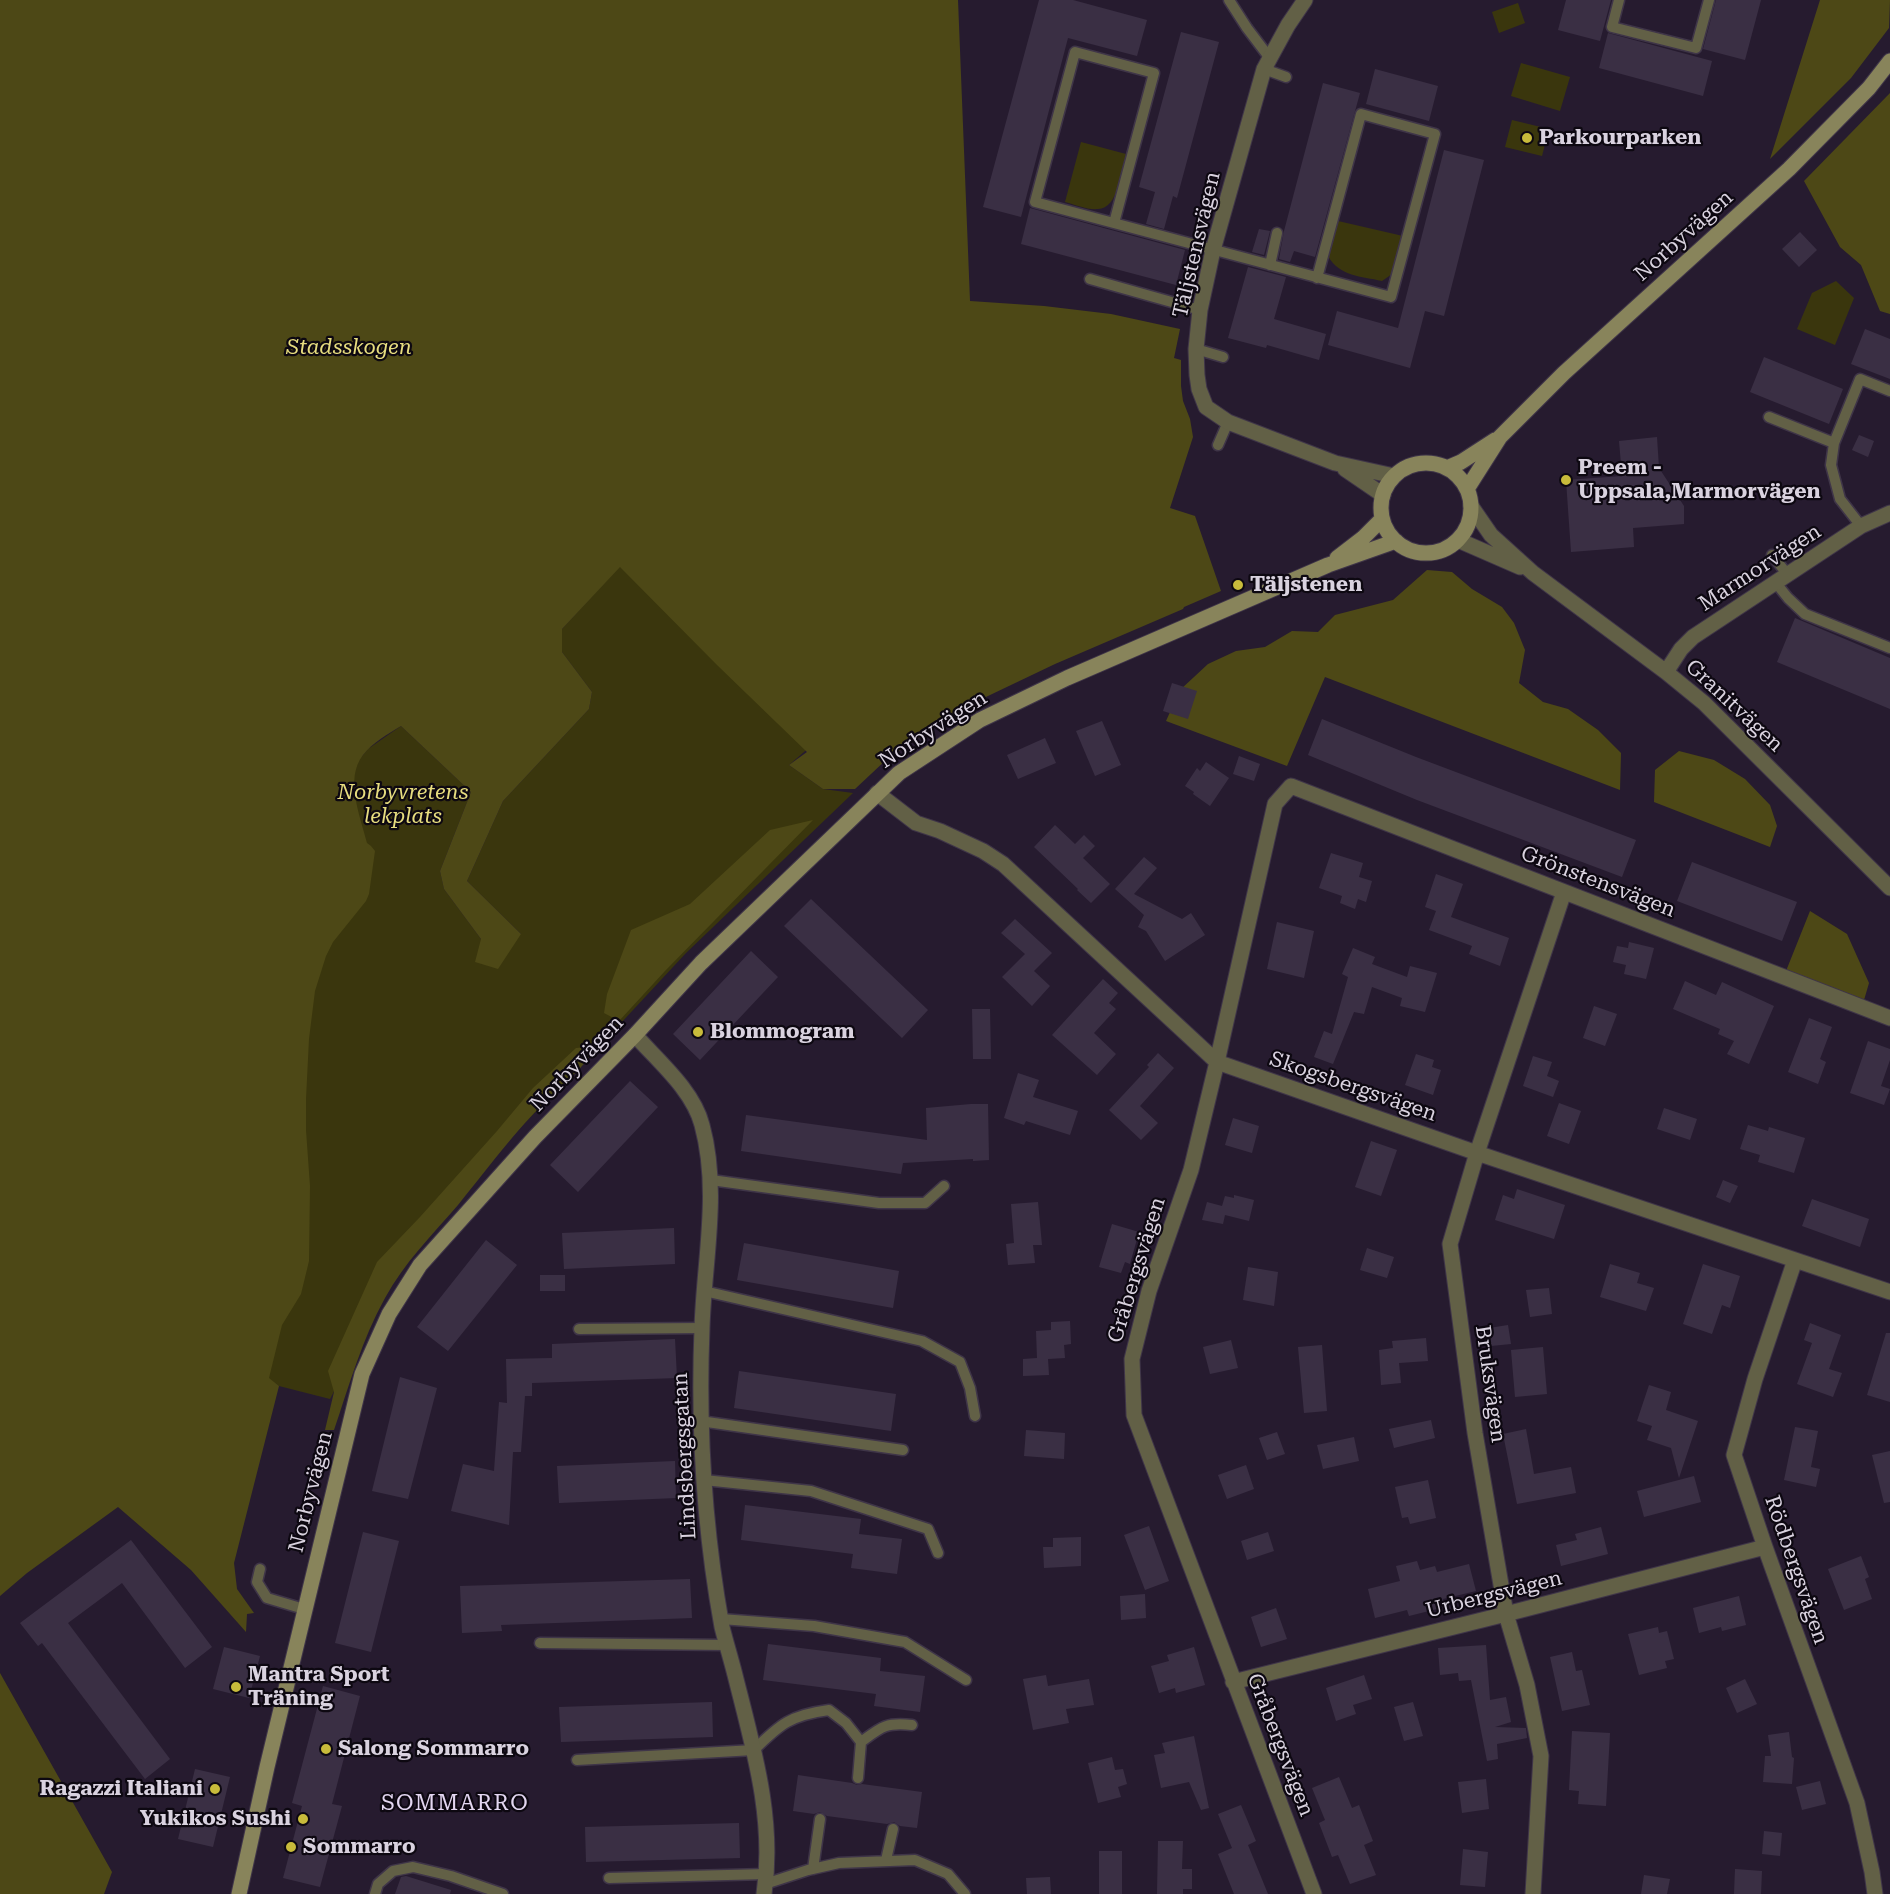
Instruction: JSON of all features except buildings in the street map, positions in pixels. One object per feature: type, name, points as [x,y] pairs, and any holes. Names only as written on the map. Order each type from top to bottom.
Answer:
[{"type":"street","name":"Täljstensvägen","points":[[1305,0],[1267,63],[1213,250],[1200,310],[1197,349],[1199,389],[1206,407],[1228,422],[1335,463],[1394,476]]},
{"type":"street","name":"Norbyvägen","points":[[1448,468],[1500,436],[1564,373],[1789,169],[1869,88],[1890,61]]},
{"type":"street","name":"Norbyvägen","points":[[1467,489],[1500,436]]},
{"type":"street","points":[[1431,462],[1448,468],[1459,476],[1467,489],[1471,506],[1468,526],[1458,540],[1445,549],[1430,553],[1416,552],[1402,547],[1388,533],[1382,519],[1380,504],[1386,484],[1399,471],[1414,464],[1431,462]]},
{"type":"street","name":"Täljstensvägen","points":[[1335,463],[1383,495]]},
{"type":"street","name":"Granitvägen","points":[[1471,506],[1491,535],[1533,573],[1704,703],[1890,888]]},
{"type":"street","name":"Marmorvägen","points":[[1666,672],[1681,649],[1693,637],[1861,526],[1890,513]]},
{"type":"street","name":"Norbyvägen","points":[[1328,565],[1363,538],[1382,519]]},
{"type":"street","name":"Granitvägen","points":[[1458,540],[1533,573]]},
{"type":"street","name":"Norbyvägen","points":[[239,1894],[304,1609],[362,1374],[389,1314],[420,1265],[536,1137],[701,963],[899,773],[980,720],[1068,678],[1328,565],[1396,542]]},
{"type":"street","name":"Grönstensvägen","points":[[1291,786],[1890,1018]]},
{"type":"street","name":"Gråbergsvägen","points":[[1291,786],[1275,804],[1191,1170],[1149,1291],[1132,1359],[1134,1415],[1314,1894]]},
{"type":"street","name":"Skogsbergsvägen","points":[[877,793],[916,823],[983,850],[1003,864],[1217,1062],[1477,1153],[1890,1292]]},
{"type":"street","name":"Bruksvägen","points":[[1533,1894],[1541,1756],[1527,1685],[1506,1614],[1475,1432],[1450,1244],[1477,1153],[1564,892]]},
{"type":"street","name":"Lindsbergsgatan","points":[[635,1035],[686,1090],[702,1123],[711,1180],[702,1328],[700,1421],[705,1512],[721,1619],[754,1750],[767,1815],[765,1884]]},
{"type":"street","name":"Rödbergsvägen","points":[[1795,1260],[1755,1379],[1734,1455],[1857,1803],[1875,1894]]},
{"type":"street","name":"Urbergsvägen","points":[[1233,1682],[1765,1547]]},
{"type":"lane","points":[[1229,0],[1267,63],[1286,77]]},
{"type":"lane","points":[[1619,0],[1612,27],[1696,48],[1708,0]]},
{"type":"lane","points":[[1114,223],[1154,74],[1075,52],[1035,202],[1317,278],[1391,297],[1435,134],[1361,114],[1317,278]]},
{"type":"lane","points":[[1270,265],[1277,233]]},
{"type":"lane","points":[[1090,279],[1200,310]]},
{"type":"lane","points":[[1197,349],[1224,357]]},
{"type":"lane","points":[[1861,526],[1840,499],[1831,465],[1834,443],[1860,379],[1890,391]]},
{"type":"lane","points":[[1769,417],[1834,443]]},
{"type":"lane","points":[[1218,445],[1228,422]]},
{"type":"lane","points":[[1772,555],[1788,598],[1805,614],[1890,648]]},
{"type":"lane","points":[[711,1180],[879,1203],[925,1203],[944,1186]]},
{"type":"lane","points":[[704,1292],[922,1341],[960,1362],[970,1388],[975,1416]]},
{"type":"lane","points":[[579,1329],[702,1328]]},
{"type":"lane","points":[[700,1421],[903,1450]]},
{"type":"lane","points":[[704,1480],[811,1491],[928,1529],[938,1553]]},
{"type":"lane","points":[[260,1569],[257,1582],[267,1598],[304,1609]]},
{"type":"lane","points":[[721,1619],[814,1626],[905,1642],[966,1680]]},
{"type":"lane","points":[[540,1643],[727,1645]]},
{"type":"lane","points":[[577,1760],[754,1750],[777,1727],[806,1713],[829,1710],[846,1723],[861,1742],[858,1778]]},
{"type":"lane","points":[[861,1742],[881,1727],[894,1722],[912,1725]]},
{"type":"lane","points":[[813,1869],[820,1818]]},
{"type":"lane","points":[[886,1860],[893,1829]]},
{"type":"lane","points":[[609,1878],[765,1884],[838,1863],[915,1860],[948,1874],[963,1893]]},
{"type":"lane","points":[[375,1894],[378,1884],[393,1870],[413,1867],[451,1876],[503,1894]]},
{"type":"green space","name":"Stadsskogen","points":[[0,0],[958,0],[970,301],[1044,306],[1111,314],[1180,329],[1174,358],[1181,360],[1183,401],[1190,419],[1193,437],[1170,508],[1195,516],[1221,591],[1055,664],[967,706],[887,759],[855,789],[823,789],[789,765],[807,752],[620,567],[562,629],[562,652],[592,692],[589,709],[503,801],[467,881],[521,934],[498,969],[475,962],[481,939],[444,889],[440,871],[471,792],[401,726],[380,739],[363,755],[357,765],[354,787],[367,843],[375,851],[366,901],[333,942],[315,991],[309,1039],[306,1099],[310,1186],[309,1261],[301,1294],[282,1325],[269,1378],[279,1386],[234,1563],[237,1589],[254,1613],[247,1614],[246,1632],[191,1570],[118,1507],[27,1573],[0,1596]]},
{"type":"green space","points":[[1820,0],[1890,0],[1889,28],[1851,78],[1770,159]]},
{"type":"green space","points":[[1518,3],[1525,23],[1499,33],[1492,12]]},
{"type":"green space","points":[[1521,63],[1570,77],[1560,111],[1511,96]]},
{"type":"green space","points":[[1890,93],[1890,314],[1880,311],[1861,265],[1840,247],[1804,181]]},
{"type":"green space","name":"Parkourparken","points":[[1512,120],[1549,129],[1542,156],[1505,147]]},
{"type":"green space","points":[[1081,142],[1126,154],[1115,196],[1105,207],[1090,209],[1065,202]]},
{"type":"green space","points":[[1338,221],[1403,236],[1395,272],[1382,281],[1352,275],[1333,263],[1328,256]]},
{"type":"green space","points":[[1836,281],[1854,298],[1835,345],[1797,329],[1812,293]]},
{"type":"green space","name":"Norbyvretens lekplats","points":[[629,556],[812,745],[789,765],[823,789],[853,793],[686,953],[521,1127],[406,1254],[330,1399],[279,1386],[262,1374],[305,986],[342,820],[342,780],[368,749],[401,726],[471,792],[440,871],[444,889],[481,939],[521,934],[467,881],[503,801],[589,709],[592,692],[562,652],[562,629]]},
{"type":"green space","points":[[1427,570],[1452,572],[1472,589],[1502,607],[1514,623],[1525,650],[1519,683],[1543,702],[1568,709],[1598,730],[1621,753],[1620,790],[1325,677],[1287,766],[1166,721],[1180,690],[1208,664],[1236,651],[1265,647],[1292,631],[1318,632],[1335,615],[1393,600]]},
{"type":"green space","points":[[1679,751],[1714,760],[1745,779],[1770,805],[1777,826],[1770,847],[1654,802],[1655,770]]},
{"type":"green space","points":[[813,820],[619,1021],[604,1013],[607,994],[631,930],[690,904],[770,830]]},
{"type":"green space","points":[[1810,911],[1847,934],[1869,983],[1862,1007],[1784,976]]},
{"type":"green space","points":[[586,1047],[591,1050],[591,1055],[585,1063],[524,1124],[401,1273],[369,1330],[334,1430],[325,1430],[334,1392],[328,1371],[377,1262],[420,1217],[533,1088],[576,1048]]},
{"type":"green space","points":[[0,1673],[112,1872],[104,1894],[0,1894]]},
{"type":"place","name":"Parkourparken","points":[[1527,138]]},
{"type":"place","name":"Preem - Uppsala,Marmorvägen","points":[[1566,480]]},
{"type":"place","name":"Täljstenen","points":[[1238,585]]},
{"type":"place","name":"Blommogram","points":[[698,1032]]},
{"type":"place","name":"Mantra Sport Träning","points":[[236,1687]]},
{"type":"place","name":"Salong Sommarro","points":[[326,1749]]},
{"type":"place","name":"Ragazzi Italiani","points":[[215,1789]]},
{"type":"place","name":"Yukikos Sushi","points":[[303,1819]]},
{"type":"place","name":"Sommarro","points":[[291,1847]]},
{"type":"district","name":"SOMMARRO","points":[[455,1804]]}]
